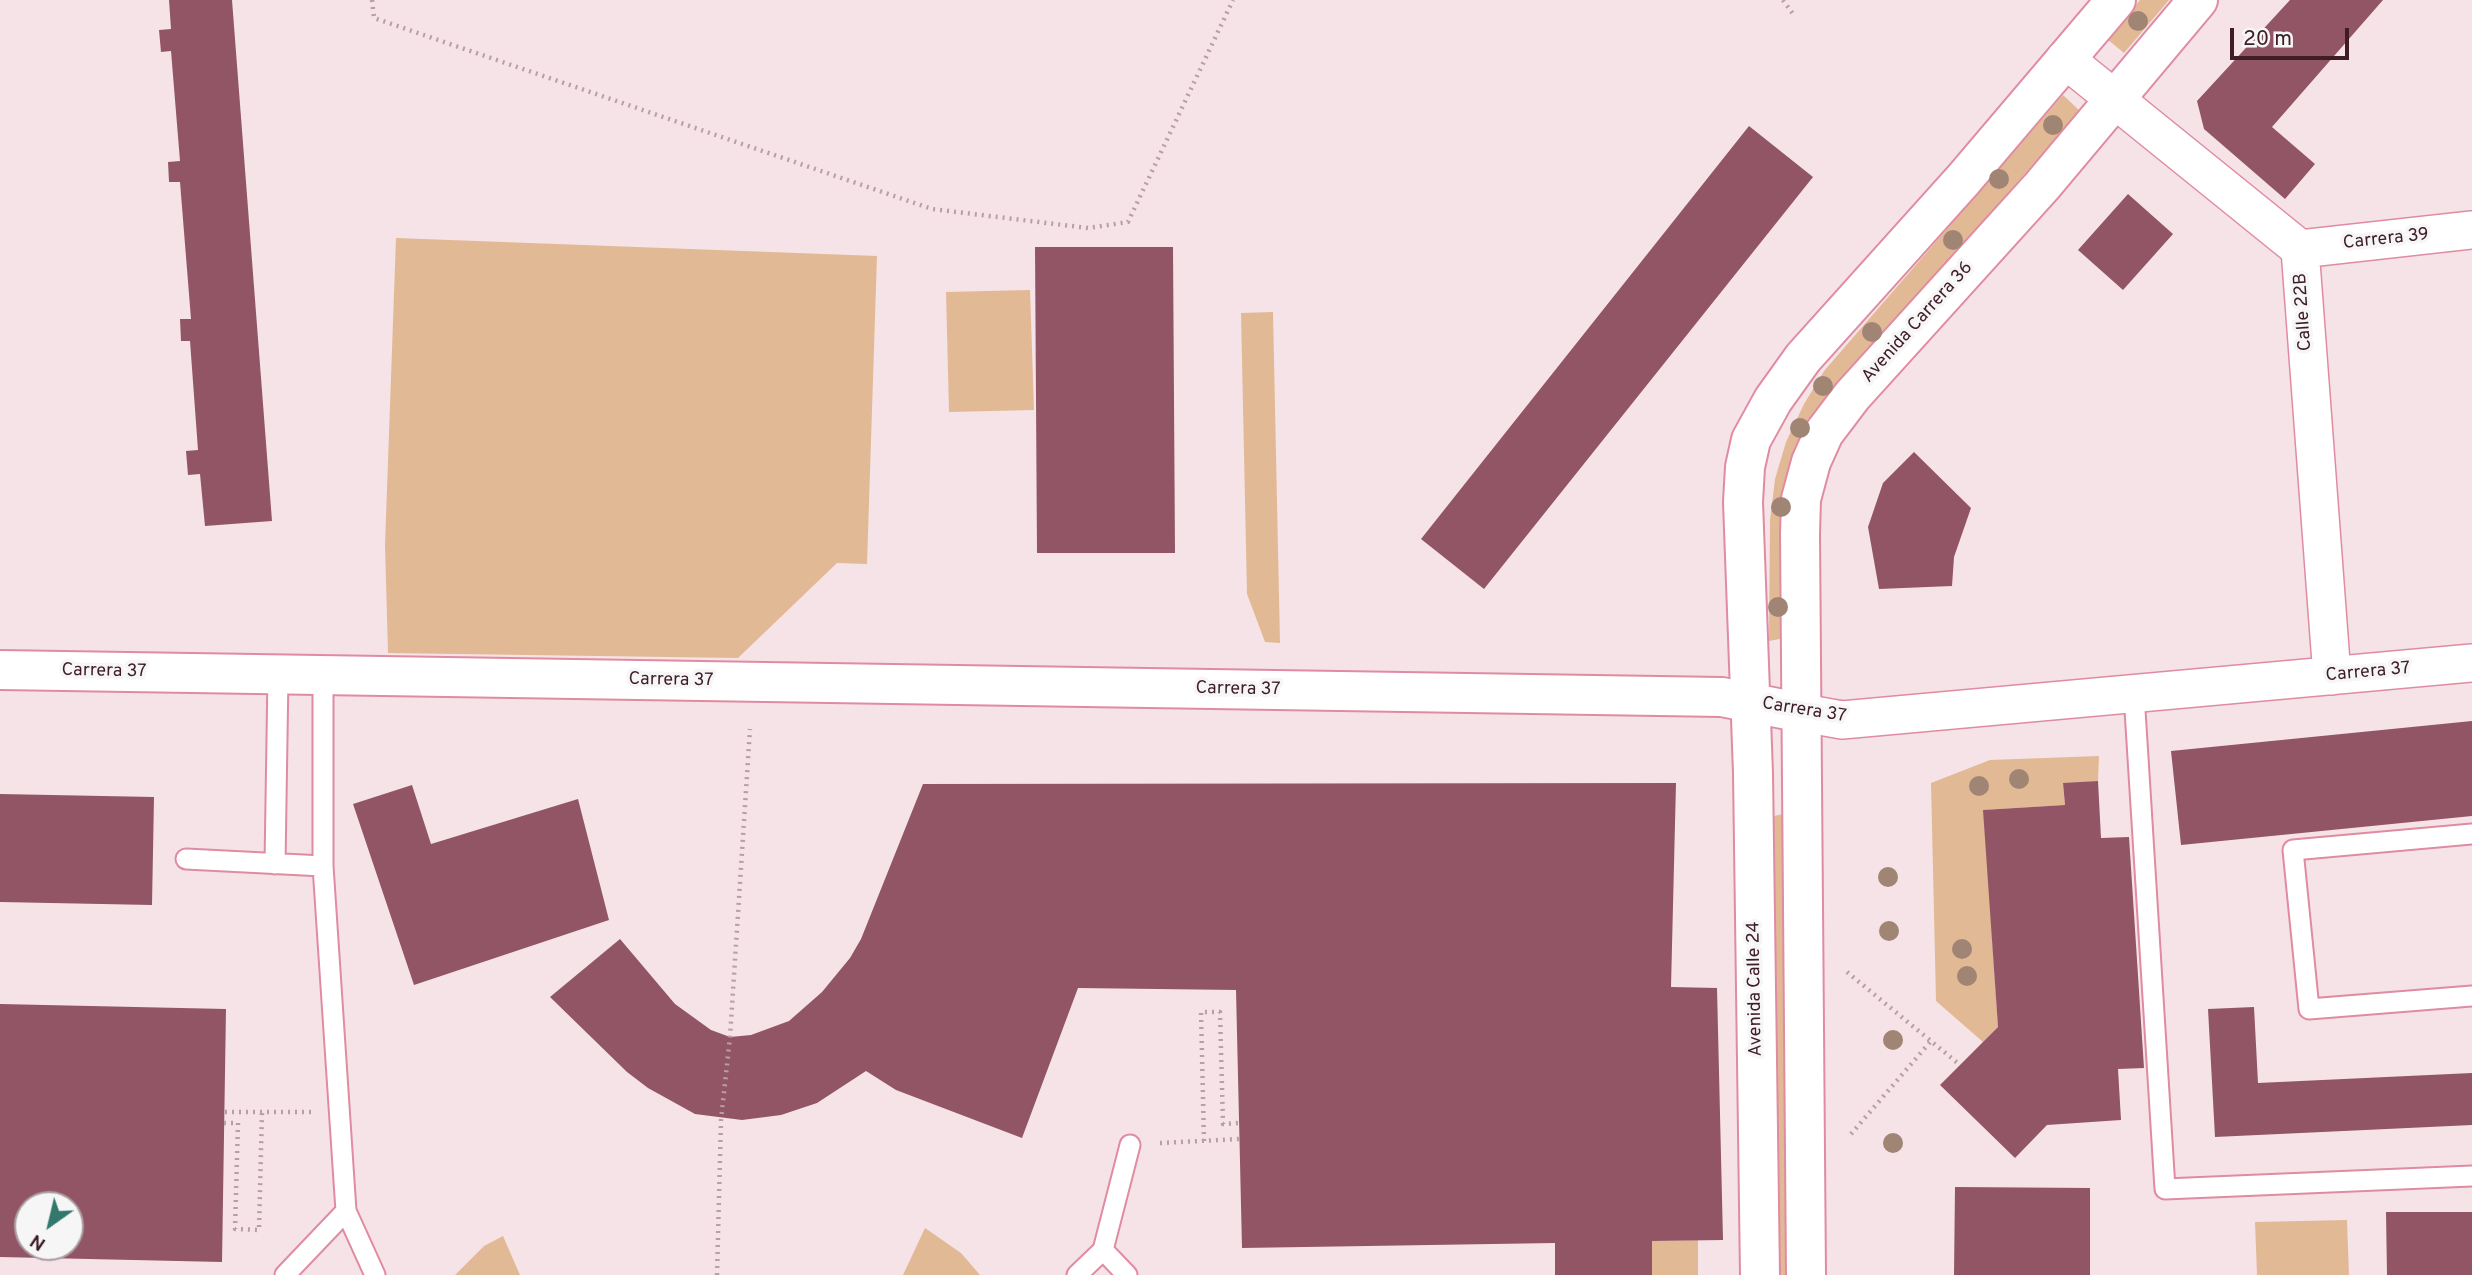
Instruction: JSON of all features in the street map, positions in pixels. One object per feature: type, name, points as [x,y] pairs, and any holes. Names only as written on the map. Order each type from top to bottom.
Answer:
[{"type":"main road","name":"Avenida Carrera 36","points":[[1803,713],[1801,499],[1811,462],[1824,433],[1852,396],[2042,186],[2199,0]]},
{"type":"main road","points":[[1749,703],[1744,502],[1745,467],[1751,440],[1773,400],[1803,358],[1963,180],[2066,59],[2105,4]]},
{"type":"main road","name":"Carrera 37","points":[[0,670],[1722,697],[1803,713]]},
{"type":"main road","name":"Avenida Calle 24","points":[[1749,703],[1753,773],[1760,1275]]},
{"type":"main road","points":[[1803,713],[1806,1275]]},
{"type":"street","name":"Calle 22B","points":[[2066,59],[2300,249],[2332,676]]},
{"type":"street","name":"Carrera 39","points":[[2300,249],[2472,230]]},
{"type":"street","name":"Carrera 37","points":[[1803,713],[1842,720],[2472,663]]},
{"type":"lane","points":[[275,864],[278,675]]},
{"type":"lane","points":[[323,675],[324,866],[346,1211],[375,1275]]},
{"type":"lane","points":[[2134,694],[2165,1189],[2472,1176]]},
{"type":"lane","points":[[2472,834],[2293,850],[2309,1009],[2472,996]]},
{"type":"lane","points":[[186,859],[324,866]]},
{"type":"lane","points":[[1077,1275],[1103,1250],[1130,1145]]},
{"type":"lane","points":[[285,1275],[346,1211]]},
{"type":"lane","points":[[1103,1250],[1127,1275]]},
{"type":"path","points":[[372,0],[374,18],[932,209],[1088,228],[1128,222],[1233,0]]},
{"type":"path","points":[[1783,0],[1793,14]]},
{"type":"path","points":[[717,1275],[721,1120],[730,1037],[750,729]]},
{"type":"path","points":[[1847,972],[1960,1065]]},
{"type":"path","points":[[1204,1140],[1200,1012],[1220,1012],[1223,1124],[1239,1123]]},
{"type":"path","points":[[1851,1134],[1930,1041]]},
{"type":"path","points":[[225,1112],[340,1112]]},
{"type":"path","points":[[225,1123],[238,1123],[235,1230],[259,1230],[262,1112]]},
{"type":"path","points":[[1130,1145],[1239,1139]]},
{"type":"shaded area","points":[[2140,0],[2169,0],[2124,53],[2107,39]]},
{"type":"shaded area","points":[[2063,95],[2080,111],[1849,374],[1785,638],[1769,641],[1770,520],[1775,479],[1786,442],[1804,404],[1824,371]]},
{"type":"shaded area","points":[[396,238],[877,256],[867,564],[837,563],[738,658],[388,653],[385,545]]},
{"type":"shaded area","points":[[1030,290],[1034,410],[949,412],[946,292]]},
{"type":"shaded area","points":[[1273,312],[1280,643],[1265,642],[1247,594],[1241,313]]},
{"type":"shaded area","points":[[2099,756],[2098,781],[2063,784],[2065,805],[1984,810],[1998,1027],[1983,1042],[1936,1001],[1931,783],[1990,760]]},
{"type":"shaded area","points":[[1788,813],[1799,1275],[1778,1275],[1774,816]]},
{"type":"shaded area","points":[[2347,1220],[2349,1275],[2257,1275],[2255,1222]]},
{"type":"shaded area","points":[[925,1228],[961,1253],[980,1275],[903,1275]]},
{"type":"shaded area","points":[[503,1236],[520,1275],[455,1275],[484,1246]]},
{"type":"shaded area","points":[[1698,1240],[1698,1275],[1652,1275],[1652,1241]]},
{"type":"building","points":[[169,0],[232,0],[272,521],[205,526],[200,474],[188,475],[186,451],[198,450],[190,341],[181,341],[180,319],[191,319],[180,182],[169,182],[168,162],[180,161],[171,51],[161,52],[159,30],[171,29]]},
{"type":"building","points":[[2290,0],[2383,0],[2272,127],[2315,164],[2285,199],[2204,129],[2197,101]]},
{"type":"building","points":[[1749,126],[1813,177],[1484,589],[1421,539]]},
{"type":"building","points":[[2128,194],[2173,234],[2123,290],[2078,250]]},
{"type":"building","points":[[1035,247],[1173,247],[1175,553],[1037,553]]},
{"type":"building","points":[[1914,452],[1971,508],[1954,557],[1952,586],[1879,589],[1868,527],[1883,483]]},
{"type":"building","points":[[2472,721],[2472,816],[2181,845],[2171,751]]},
{"type":"building","points":[[2098,781],[2101,838],[2129,837],[2144,1068],[2118,1069],[2121,1120],[2047,1125],[2015,1158],[1940,1085],[1998,1027],[1983,810],[2065,805],[2063,783]]},
{"type":"building","points":[[1676,783],[1671,987],[1717,988],[1723,1240],[1652,1241],[1652,1275],[1555,1275],[1555,1243],[1242,1248],[1236,990],[1078,988],[1022,1138],[896,1090],[866,1071],[817,1103],[781,1115],[742,1120],[695,1114],[648,1088],[627,1072],[550,997],[620,939],[675,1004],[711,1030],[730,1037],[751,1035],[789,1021],[822,992],[850,958],[861,939],[923,784]]},
{"type":"building","points":[[412,785],[431,844],[578,799],[609,920],[414,985],[353,804]]},
{"type":"building","points":[[0,794],[154,797],[152,905],[0,902]]},
{"type":"building","points":[[0,1004],[226,1009],[222,1262],[84,1259],[84,1191],[14,1191],[14,1257],[0,1257]]},
{"type":"building","points":[[2254,1007],[2258,1083],[2472,1073],[2472,1125],[2215,1137],[2208,1009]]},
{"type":"building","points":[[1955,1187],[2090,1188],[2090,1275],[1954,1275]]},
{"type":"building","points":[[2386,1212],[2472,1212],[2472,1275],[2387,1275]]}]
